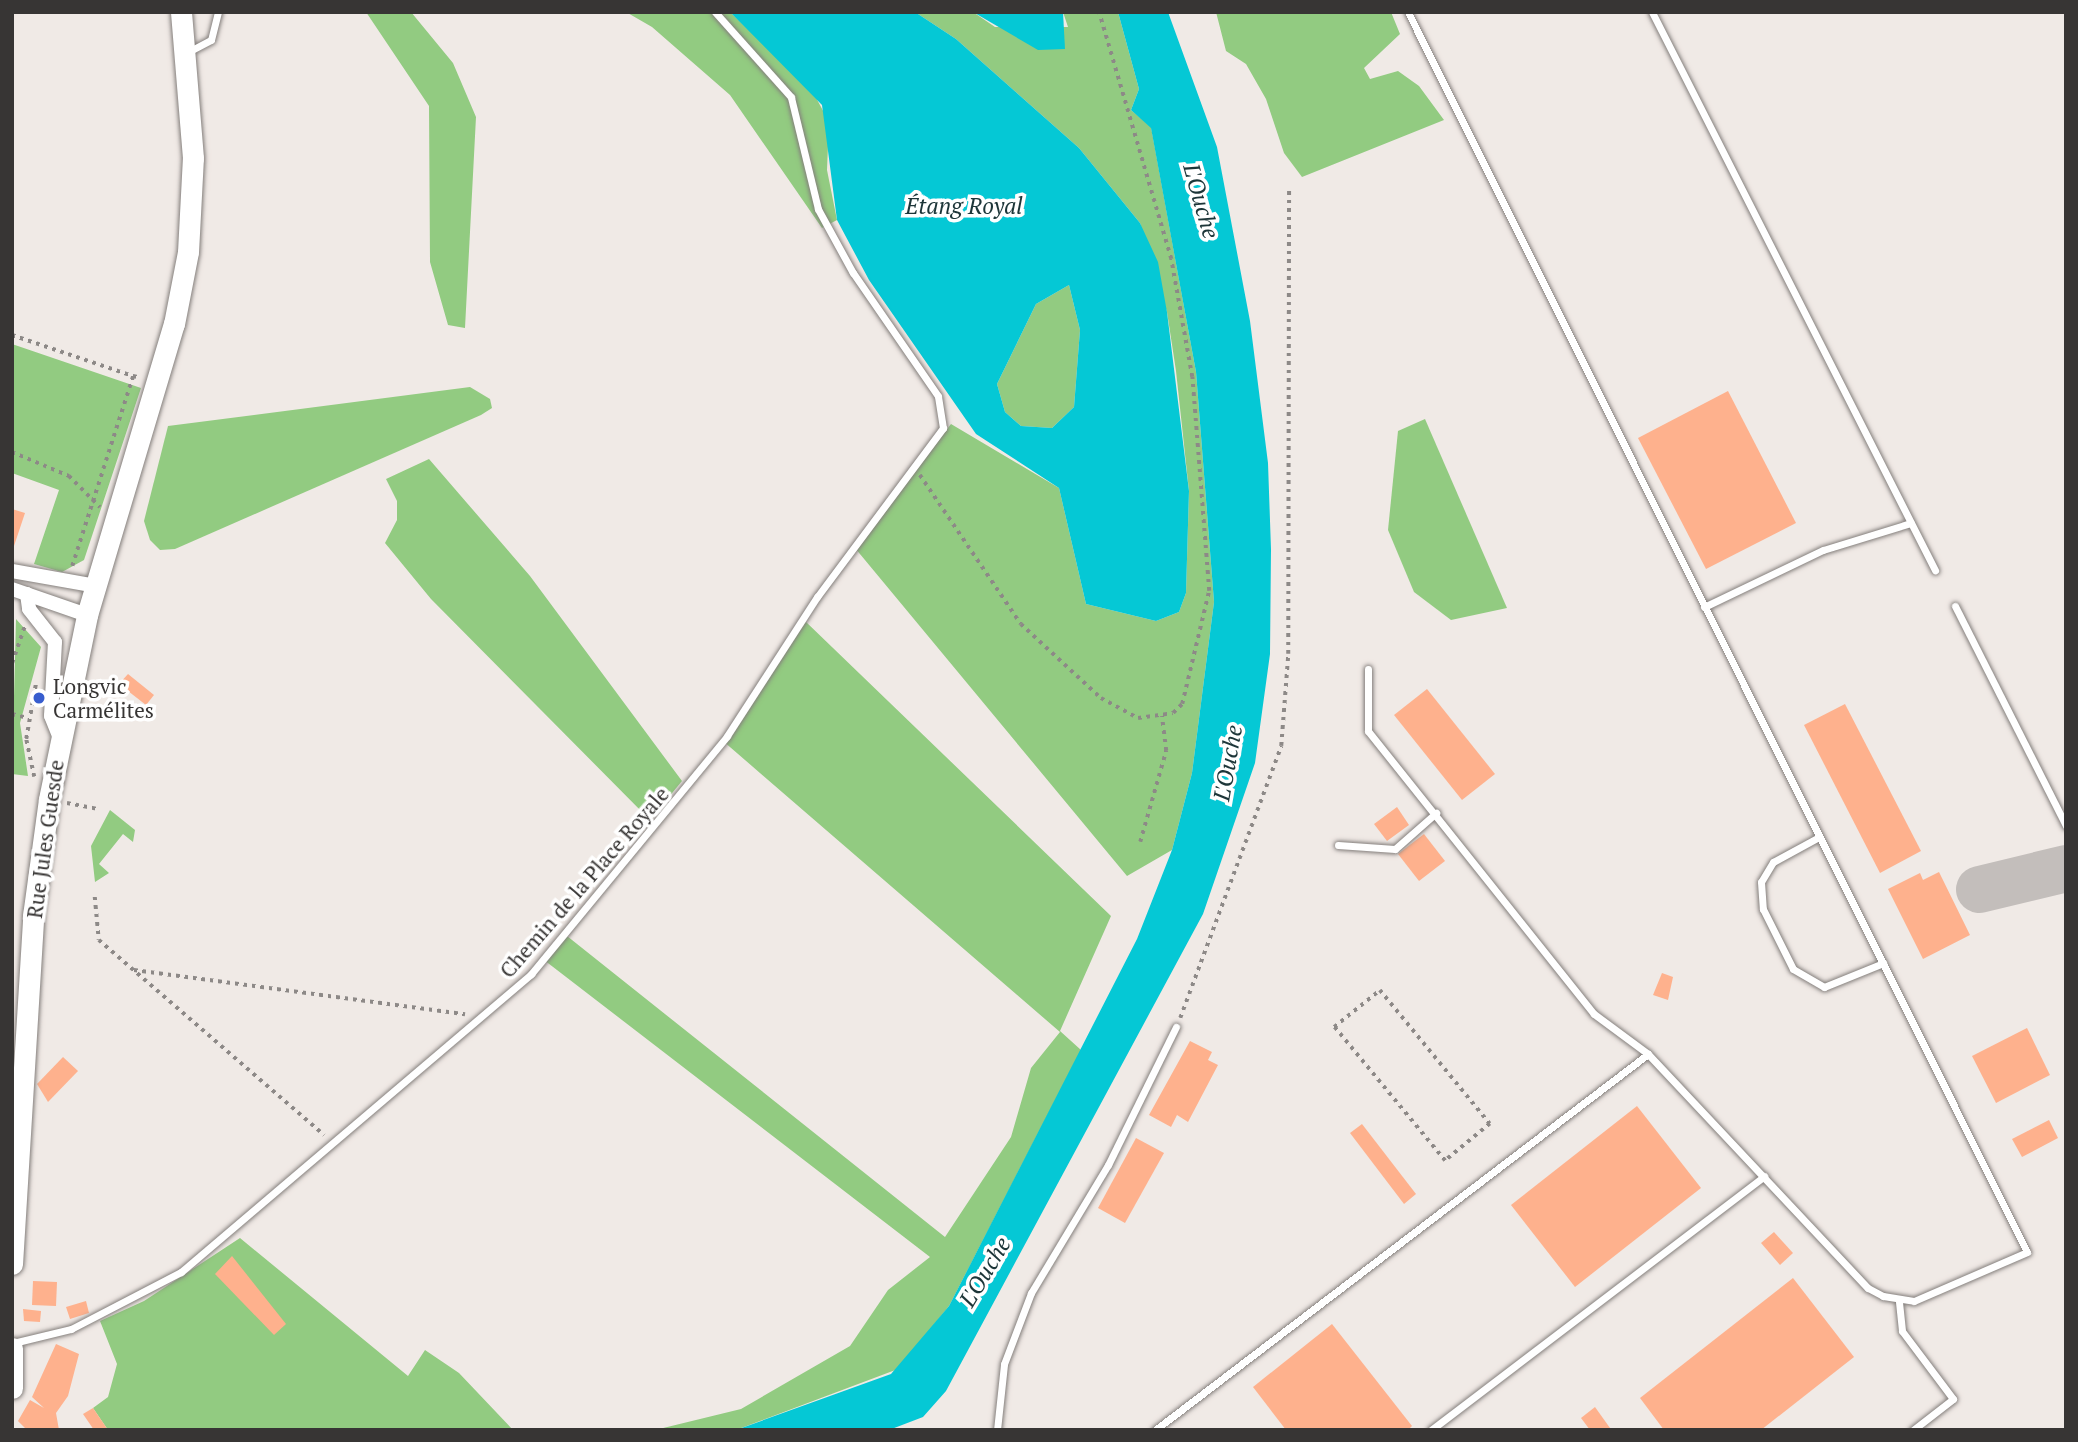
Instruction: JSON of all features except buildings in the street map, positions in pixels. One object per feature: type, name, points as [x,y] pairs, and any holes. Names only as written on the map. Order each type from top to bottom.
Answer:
[{"type":"street","name":"Rue Jules Guesde","points":[[12,1264],[17,1069],[33,916],[61,738],[87,615],[157,384],[191,227],[187,52],[181,12]]},
{"type":"street","points":[[12,571],[96,586]]},
{"type":"street","points":[[12,589],[87,615]]},
{"type":"street","points":[[27,594],[29,609],[55,642],[51,716],[61,738]]},
{"type":"street","points":[[12,1345],[12,1388]]},
{"type":"lane","points":[[187,52],[211,40],[218,12]]},
{"type":"lane","name":"Chemin de la Place Royale","points":[[12,1345],[71,1329],[181,1272],[489,1016],[665,817],[943,428],[938,397],[853,273],[818,209],[791,97],[715,12]]},
{"type":"lane","points":[[1368,669],[1368,730],[1594,1014],[1648,1054],[1868,1288],[1899,1302],[1914,1301],[2026,1252],[1408,12]]},
{"type":"lane","points":[[1652,12],[1935,570]]},
{"type":"lane","points":[[1704,607],[1824,550],[1911,523]]},
{"type":"lane","points":[[1955,606],[2066,826]]},
{"type":"lane","points":[[1338,845],[1395,849],[1436,813]]},
{"type":"lane","points":[[1819,836],[1773,862],[1761,882],[1763,909],[1793,969],[1824,987],[1883,963]]},
{"type":"lane","points":[[997,1430],[1004,1364],[1031,1293],[1108,1166],[1176,1027]]},
{"type":"lane","points":[[1155,1430],[1648,1054]]},
{"type":"lane","points":[[1431,1430],[1764,1176]]},
{"type":"lane","points":[[1899,1302],[1902,1331],[1953,1399],[1913,1430]]},
{"type":"path","points":[[913,469],[1021,624],[1120,712],[1162,716],[1173,713],[1186,694],[1209,591],[1196,425],[1171,259],[1099,12]]},
{"type":"path","points":[[1176,1027],[1281,746],[1287,654],[1289,190]]},
{"type":"path","points":[[12,335],[157,384]]},
{"type":"path","points":[[12,452],[69,476],[91,504],[133,376]]},
{"type":"path","points":[[12,663],[25,623]]},
{"type":"path","points":[[12,715],[28,718]]},
{"type":"path","points":[[1140,842],[1166,751],[1162,716]]},
{"type":"path","points":[[95,897],[99,940],[335,1145]]},
{"type":"path","points":[[134,970],[489,1016]]},
{"type":"path","points":[[1380,990],[1434,1056],[1490,1124],[1445,1161],[1334,1027],[1380,990]]},
{"type":"green space","points":[[366,12],[411,12],[453,63],[476,117],[465,328],[448,325],[430,262],[429,106]]},
{"type":"green space","points":[[626,12],[730,12],[813,92],[829,122],[827,170],[837,220],[822,228],[730,95],[652,27]]},
{"type":"green space","points":[[915,12],[973,12],[995,27],[1068,27],[1063,12],[1118,12],[1139,89],[1131,110],[1151,127],[1196,372],[1214,602],[1192,773],[1172,850],[1127,876],[855,548],[951,424],[1059,488],[1086,604],[1156,621],[1179,612],[1186,593],[1189,491],[1176,371],[1167,312],[1140,223],[1079,148],[956,39]]},
{"type":"green space","points":[[1216,12],[1391,12],[1400,34],[1364,68],[1370,79],[1398,71],[1419,86],[1444,120],[1302,177],[1284,153],[1266,99],[1246,64],[1226,51]]},
{"type":"green space","points":[[1069,285],[1080,330],[1074,407],[1052,428],[1021,426],[1005,412],[997,384],[1036,304]]},
{"type":"green space","points":[[12,344],[141,388],[84,560],[62,572],[34,564],[59,490],[12,473]]},
{"type":"green space","points":[[470,387],[490,399],[492,408],[175,549],[160,550],[150,540],[144,521],[168,426]]},
{"type":"green space","points":[[1425,419],[1507,608],[1451,620],[1414,592],[1388,530],[1398,431]]},
{"type":"green space","points":[[429,459],[530,576],[682,781],[650,820],[431,599],[385,543],[397,520],[397,501],[386,479]]},
{"type":"green space","points":[[16,619],[41,647],[20,723],[28,776],[12,774]]},
{"type":"green space","points":[[805,621],[1111,916],[1060,1031],[1081,1050],[949,1306],[898,1369],[736,1430],[655,1430],[741,1409],[850,1346],[888,1290],[930,1257],[544,960],[567,936],[945,1237],[1011,1137],[1031,1068],[1060,1032],[723,741]]},
{"type":"green space","points":[[110,810],[135,830],[133,842],[123,834],[99,864],[109,873],[95,882],[91,846]]},
{"type":"green space","points":[[240,1238],[408,1376],[425,1350],[459,1373],[513,1430],[108,1430],[93,1408],[108,1397],[117,1364],[100,1321],[144,1301]]},
{"type":"water","name":"Étang Royal","points":[[730,12],[915,12],[956,39],[1079,148],[1140,223],[1158,262],[1167,312],[1189,491],[1186,593],[1179,612],[1156,621],[1086,604],[1059,488],[976,434],[869,280],[837,220],[822,105]],"holes":[[[1069,285],[1080,330],[1074,407],[1052,428],[1021,426],[1005,412],[997,384],[1036,304]]]},
{"type":"water","points":[[973,12],[1063,12],[1065,49],[1038,50]]},
{"type":"water","name":"L'Ouche","points":[[1118,12],[1168,12],[1217,147],[1250,321],[1268,463],[1271,549],[1270,654],[1255,763],[1203,914],[946,1391],[923,1417],[889,1430],[736,1430],[891,1374],[949,1306],[1137,939],[1172,850],[1192,773],[1214,602],[1196,372],[1151,128],[1131,110],[1139,89]]},
{"type":"taxiway","points":[[1979,889],[2066,868]]},
{"type":"place","name":"Longvic Carmélites","points":[[39,698]]}]
